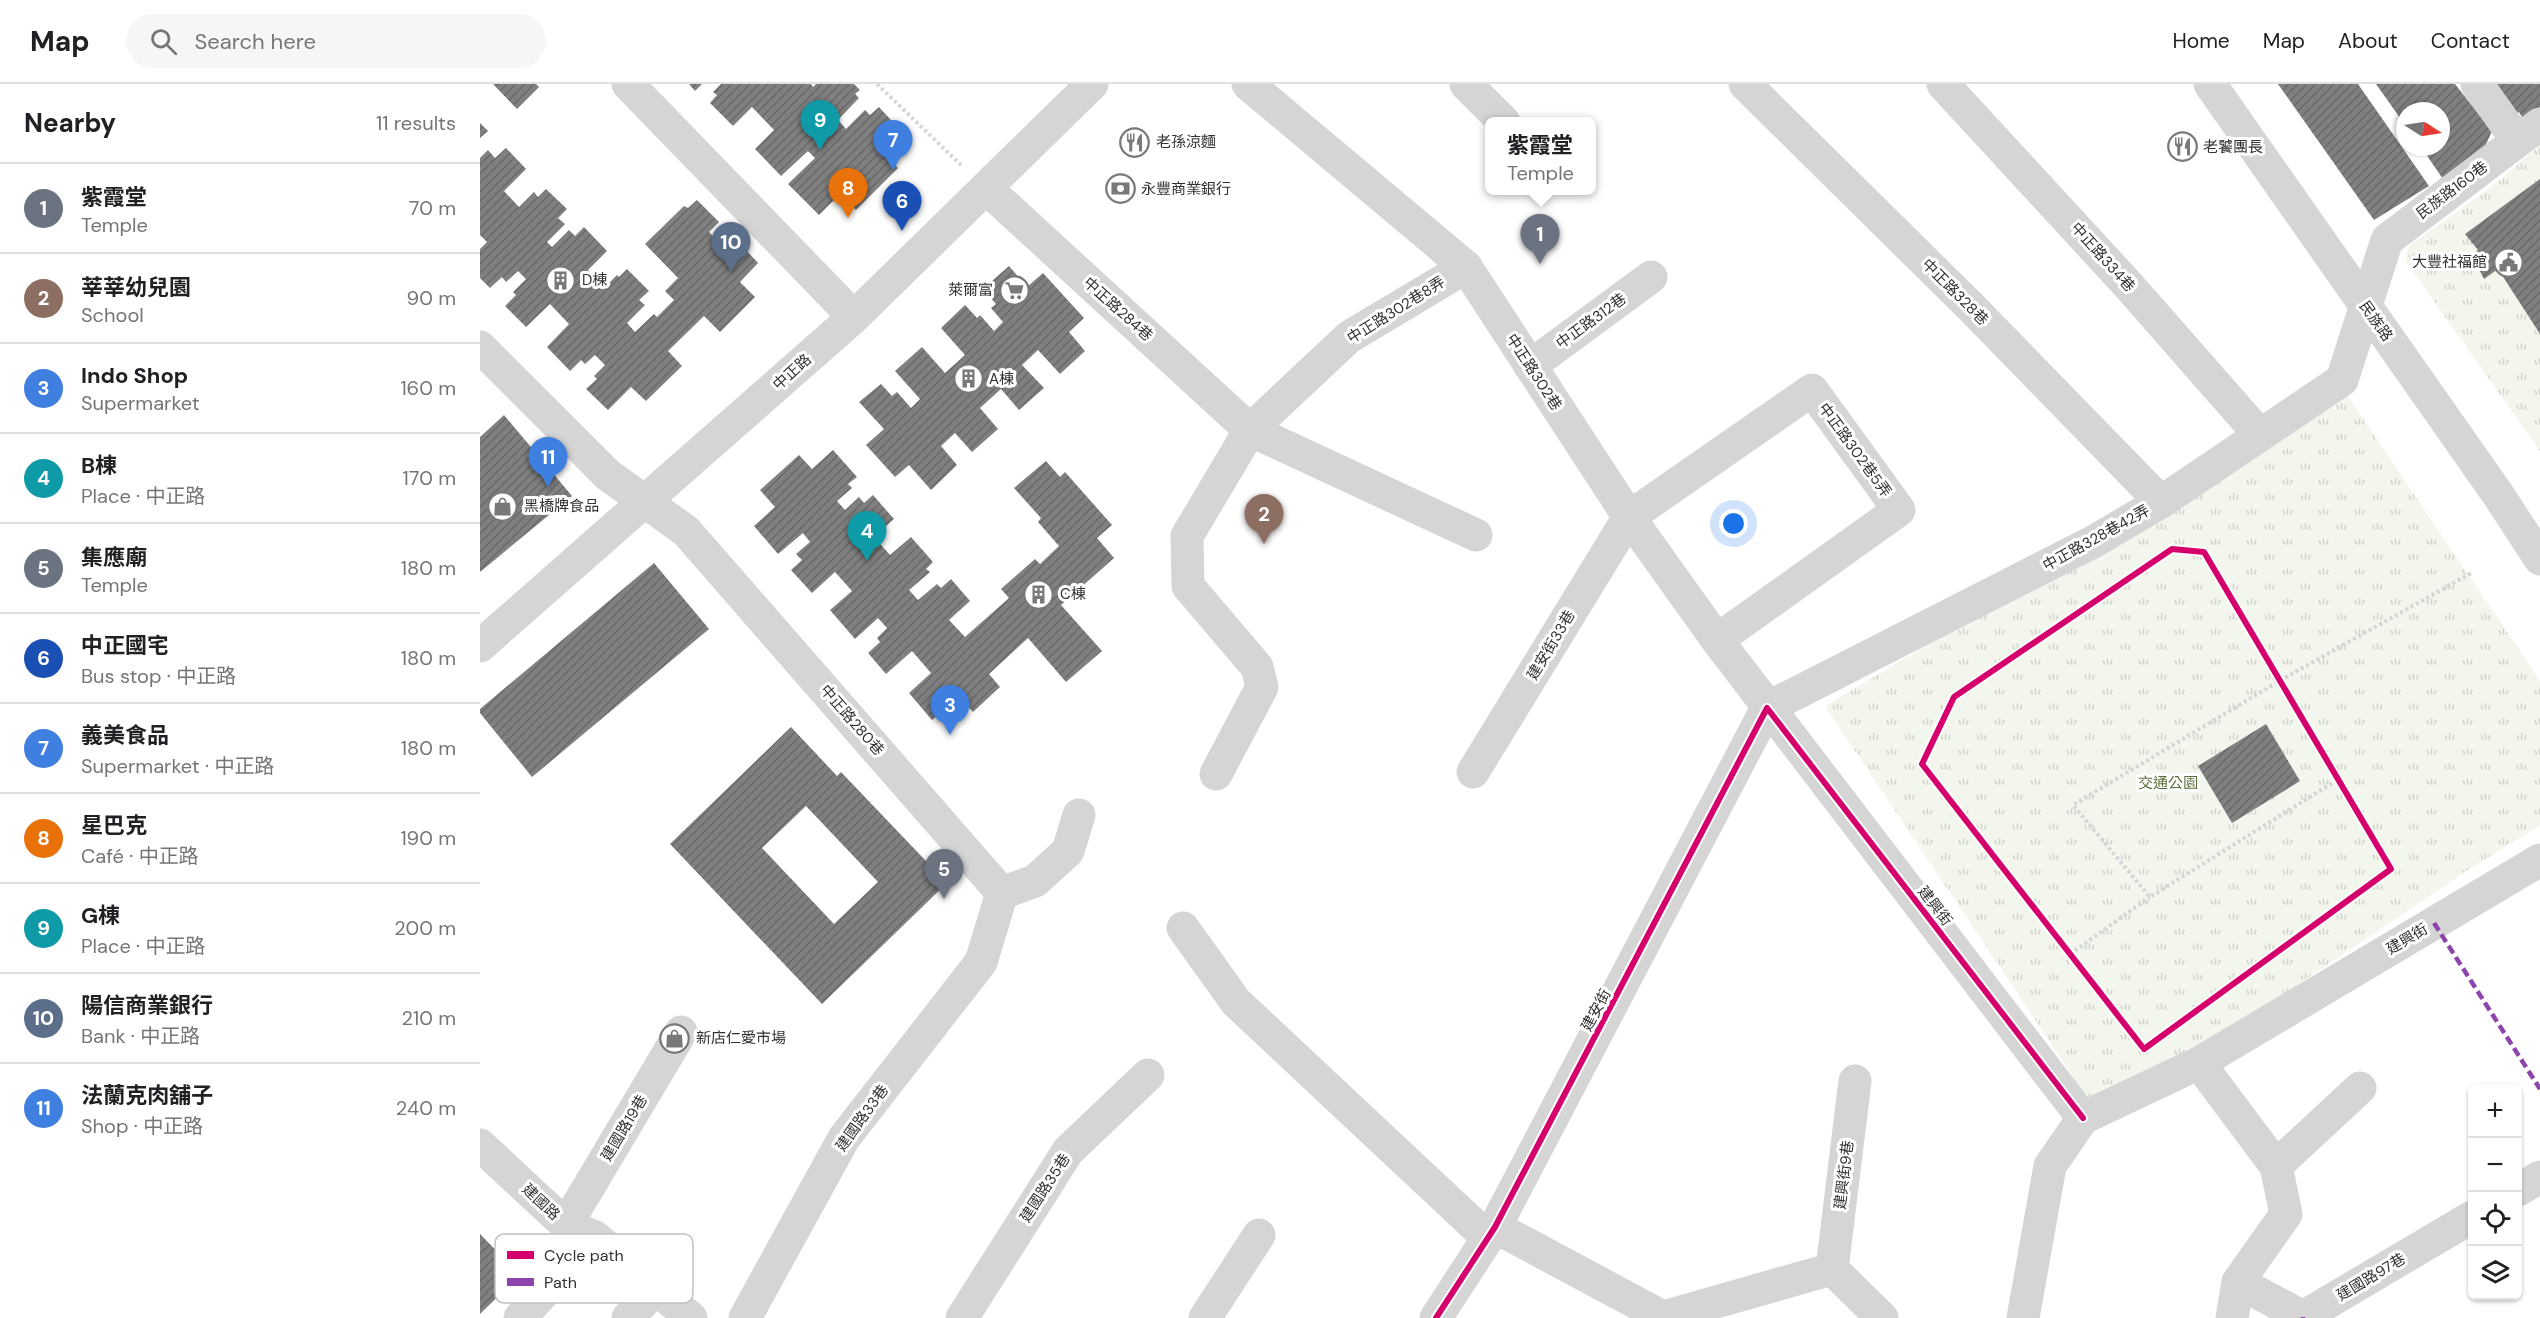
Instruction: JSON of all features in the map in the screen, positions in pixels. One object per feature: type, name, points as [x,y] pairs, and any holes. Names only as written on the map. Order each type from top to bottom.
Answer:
[{"type":"street","points":[[628,84],[854,317]]},
{"type":"street","name":"中正路302巷","points":[[1248,84],[1466,267],[1629,517],[1767,708]]},
{"type":"street","points":[[1466,84],[1499,117]]},
{"type":"street","name":"中正路328巷","points":[[1745,84],[1972,308],[2161,502]]},
{"type":"street","name":"中正路334巷","points":[[1943,84],[2121,277],[2259,434]]},
{"type":"street","name":"民族路","points":[[2210,84],[2499,496],[2540,559]]},
{"type":"street","name":"民族路160巷","points":[[2366,306],[2387,240],[2529,132],[2477,84]]},
{"type":"street","name":"中正路","points":[[480,646],[854,317],[986,188],[1082,87]]},
{"type":"street","name":"中正路284巷","points":[[986,188],[1250,430],[1476,535]]},
{"type":"street","name":"中正路302巷8弄","points":[[1216,774],[1262,687],[1257,667],[1188,586],[1187,536],[1250,430],[1349,337],[1466,267]]},
{"type":"street","name":"中正路312巷","points":[[1530,366],[1651,277]]},
{"type":"street","name":"中正路328巷42弄","points":[[1767,708],[2094,542],[2161,502],[2342,380],[2366,306]]},
{"type":"street","name":"中正路280巷","points":[[480,347],[608,475],[686,531],[1002,893]]},
{"type":"street","name":"中正路302巷5弄","points":[[1629,517],[1812,390],[1899,510],[1717,640]]},
{"type":"street","name":"建安街33巷","points":[[1473,772],[1629,517]]},
{"type":"street","name":"建興街","points":[[1767,708],[2083,1118],[2199,1063],[2540,860]]},
{"type":"street","name":"建安街","points":[[1436,1318],[1492,1232],[1767,708]]},
{"type":"street","points":[[1002,893],[1035,881],[1068,851],[1079,815]]},
{"type":"street","name":"建國路33巷","points":[[745,1318],[844,1138],[981,962],[1002,893]]},
{"type":"street","points":[[1183,928],[1236,1002],[1492,1232],[1663,1317],[1832,1269],[1882,1318]]},
{"type":"street","name":"建國路19巷","points":[[578,1234],[681,1032]]},
{"type":"street","points":[[2199,1063],[2276,1166],[2286,1214],[2238,1282],[2232,1318]]},
{"type":"street","name":"建國路35巷","points":[[962,1318],[1068,1151],[1148,1075]]},
{"type":"street","name":"建興街9巷","points":[[1832,1269],[1856,1081]]},
{"type":"street","points":[[2276,1166],[2360,1088]]},
{"type":"street","points":[[2023,1318],[2050,1166],[2083,1118]]},
{"type":"street","name":"建國路","points":[[480,1145],[584,1234]]},
{"type":"street","points":[[2522,1187],[2540,1177]]},
{"type":"street","name":"建國路97巷","points":[[2238,1282],[2303,1317],[2468,1219]]},
{"type":"street","points":[[1205,1318],[1259,1235]]},
{"type":"street","name":"建國路19巷","points":[[520,1318],[530,1303]]},
{"type":"street","points":[[628,1318],[642,1303]]},
{"type":"street","name":"建國路","points":[[673,1303],[692,1318]]},
{"type":"path","points":[[878,84],[986,188]]},
{"type":"path","points":[[2150,897],[2073,805],[2281,680],[2473,572]]},
{"type":"path","points":[[2275,670],[2287,690]]},
{"type":"path","points":[[2332,770],[2343,790]]},
{"type":"path","points":[[2070,954],[2150,897],[2337,780]]},
{"type":"path","points":[[2063,945],[2077,963]]},
{"type":"green space","points":[[2540,145],[2540,451],[2407,263],[2406,255],[2410,245],[2489,189]]},
{"type":"green space","name":"交通公園","points":[[2345,392],[2540,681],[2540,825],[2462,874],[2170,1071],[2092,1105],[1825,706],[2160,507]]},
{"type":"building","points":[[493,84],[536,84],[539,87],[517,109]]},
{"type":"building","points":[[689,84],[702,84],[695,91]]},
{"type":"building","points":[[721,84],[811,84],[813,87],[816,84],[854,84],[860,90],[855,94],[859,98],[838,120],[846,129],[865,110],[870,115],[879,107],[902,132],[882,152],[898,168],[856,210],[840,194],[819,215],[788,184],[815,158],[808,151],[781,176],[755,149],[774,130],[752,107],[733,126],[710,103],[717,95],[713,92]]},
{"type":"building","points":[[2278,84],[2358,84],[2396,139],[2396,156],[2408,156],[2429,186],[2374,220]]},
{"type":"building","points":[[2376,84],[2455,84],[2492,131],[2483,151],[2443,179],[2427,156],[2450,156],[2450,102],[2396,102],[2396,112]]},
{"type":"building","points":[[2492,84],[2540,84],[2540,107],[2523,119],[2519,112],[2514,116]]},
{"type":"building","points":[[480,123],[488,131],[480,138]]},
{"type":"building","name":"D棟","points":[[506,148],[526,169],[504,191],[519,207],[534,192],[538,197],[546,189],[567,209],[558,218],[565,224],[547,242],[552,247],[569,230],[575,236],[584,227],[607,251],[588,270],[604,288],[627,269],[649,291],[639,300],[645,305],[627,323],[635,332],[654,314],[657,317],[674,300],[665,291],[678,278],[645,244],[684,206],[688,208],[697,200],[719,222],[709,232],[726,249],[736,239],[758,263],[740,282],[755,297],[720,332],[704,316],[668,351],[682,366],[646,401],[631,387],[608,410],[586,389],[597,379],[594,376],[605,365],[595,355],[585,364],[581,360],[570,371],[547,347],[569,324],[550,304],[526,327],[505,306],[516,295],[513,292],[526,279],[518,271],[506,282],[502,277],[490,288],[480,278],[480,249],[487,242],[480,235],[480,158],[488,150],[495,158]]},
{"type":"building","name":"大豐社福館","points":[[2540,179],[2540,334],[2498,269],[2484,279],[2471,254],[2478,250],[2465,234]]},
{"type":"building","name":"A棟","points":[[1009,266],[1027,287],[1043,273],[1084,318],[1069,332],[1085,351],[1060,374],[1038,350],[1022,365],[1044,388],[1019,410],[1001,389],[980,408],[998,429],[972,452],[955,433],[941,446],[957,465],[931,490],[909,465],[895,477],[866,445],[884,429],[859,402],[881,384],[892,396],[897,392],[911,408],[920,399],[895,371],[922,347],[945,373],[965,355],[941,328],[965,305],[977,318],[980,315],[994,331],[1003,322],[991,308],[996,304],[983,289]]},
{"type":"building","points":[[504,415],[572,496],[480,572],[480,437]]},
{"type":"building","points":[[833,450],[857,477],[848,484],[852,488],[837,501],[845,510],[859,497],[864,503],[873,495],[894,519],[874,537],[890,555],[911,537],[933,562],[926,569],[930,572],[909,590],[918,600],[937,584],[941,588],[951,579],[970,601],[949,620],[965,637],[1009,598],[1001,589],[1035,559],[1040,564],[1059,546],[1038,522],[1041,518],[1014,488],[1046,461],[1060,477],[1065,472],[1112,525],[1097,538],[1114,558],[1061,605],[1102,651],[1066,682],[1028,638],[989,674],[1000,687],[973,712],[959,696],[932,720],[909,693],[931,673],[912,651],[886,674],[868,653],[880,642],[877,638],[887,628],[878,618],[855,639],[830,610],[852,591],[835,572],[812,593],[791,570],[802,560],[796,554],[810,542],[803,533],[778,554],[754,526],[775,507],[760,490],[799,455],[812,469]]},
{"type":"building","points":[[654,563],[709,629],[532,777],[480,713],[480,709]]},
{"type":"building","points":[[2266,724],[2300,781],[2232,823],[2198,766]]},
{"type":"building","points":[[791,727],[837,776],[841,772],[947,883],[822,1004],[670,844]],"holes":[[[806,806],[878,882],[834,924],[762,848]]]},
{"type":"building","points":[[480,1234],[495,1249],[495,1299],[480,1314]]},
{"type":"marked path","points":[[2434,923],[2540,1089]]},
{"type":"cycle path","points":[[2172,549],[2204,552],[2391,869],[2144,1049],[1922,764],[1954,697],[2172,549]]},
{"type":"cycle path","points":[[1436,1318],[1495,1227],[1767,708],[2083,1118]]},
{"type":"place","name":"老孫涼麵","points":[[1135,142]]},
{"type":"place","name":"老饕團長","points":[[2182,147]]},
{"type":"place","name":"G棟","points":[[820,150]]},
{"type":"place","name":"義美食品","points":[[893,170]]},
{"type":"place","name":"永豐商業銀行","points":[[1120,189]]},
{"type":"place","name":"星巴克","points":[[848,218]]},
{"type":"place","name":"中正國宅","points":[[902,231]]},
{"type":"place","name":"大豐社福館","points":[[2508,262]]},
{"type":"place","name":"紫霞堂","points":[[1540,264]]},
{"type":"place","name":"陽信商業銀行","points":[[731,272]]},
{"type":"place","name":"D棟","points":[[561,280]]},
{"type":"place","name":"萊爾富","points":[[1014,290]]},
{"type":"place","name":"A棟","points":[[968,379]]},
{"type":"place","name":"法蘭克肉舖子","points":[[548,487]]},
{"type":"place","name":"黑橋牌食品","points":[[503,506]]},
{"type":"place","name":"莘莘幼兒園","points":[[1264,544]]},
{"type":"place","name":"B棟","points":[[867,561]]},
{"type":"place","name":"C棟","points":[[1039,594]]},
{"type":"place","name":"Indo Shop","points":[[950,735]]},
{"type":"place","name":"集應廟","points":[[944,899]]},
{"type":"place","name":"新店仁愛市場","points":[[675,1038]]}]
